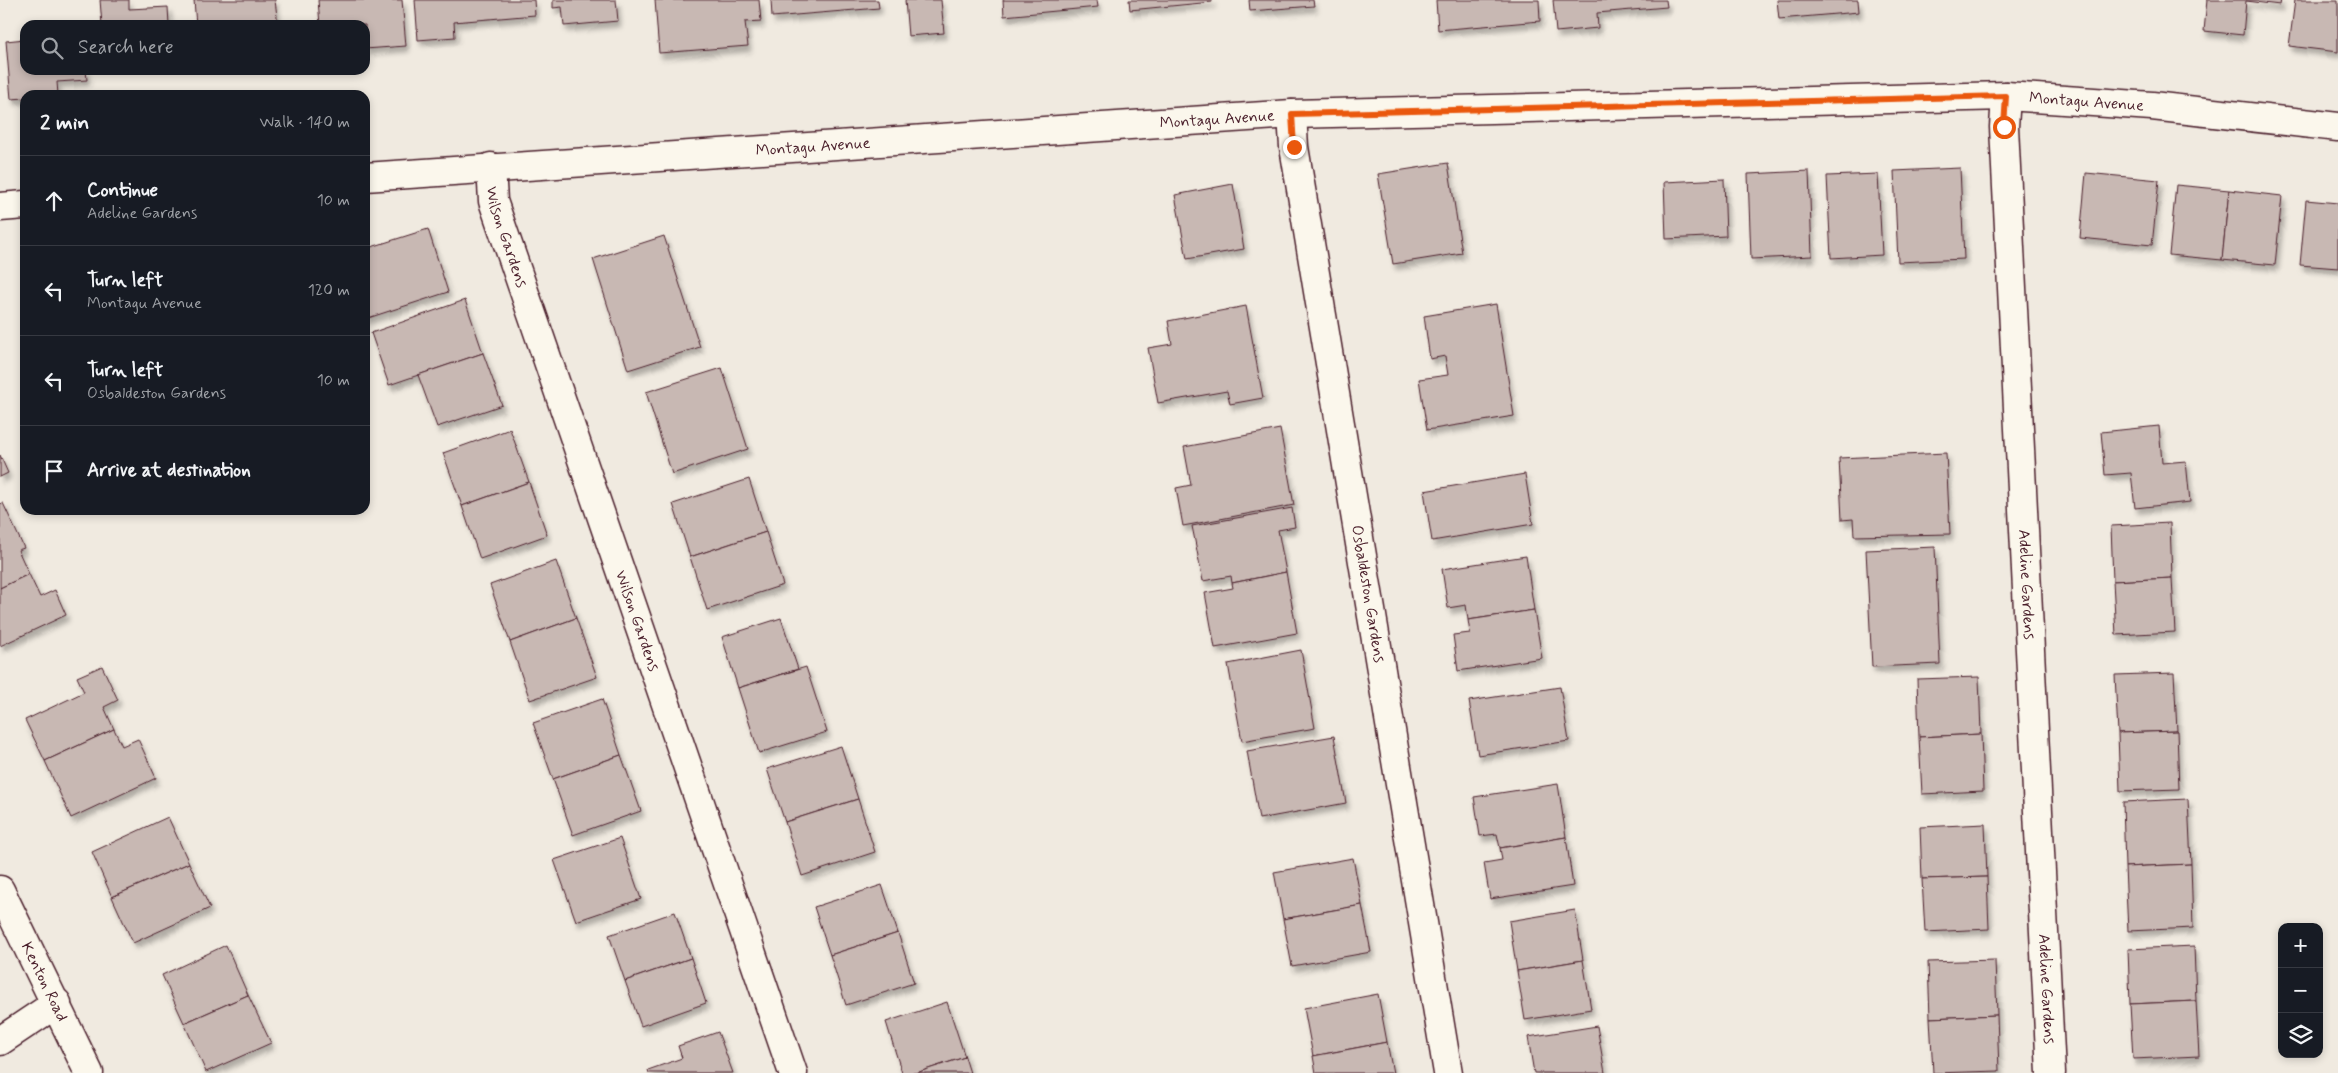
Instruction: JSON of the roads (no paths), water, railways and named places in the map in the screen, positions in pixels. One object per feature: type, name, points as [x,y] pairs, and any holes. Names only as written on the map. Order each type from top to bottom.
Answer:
[{"type":"street","name":"Montagu Avenue","points":[[370,177],[1292,114],[2006,96],[2152,106],[2338,127]]},
{"type":"street","name":"Adeline Gardens","points":[[2006,96],[2004,127],[2051,1073]]},
{"type":"street","name":"Osbaldeston Gardens","points":[[1292,114],[1294,147],[1448,1073]]},
{"type":"street","name":"Wilson Gardens","points":[[491,167],[493,201],[793,1073]]},
{"type":"street","points":[[0,207],[20,205]]},
{"type":"street","name":"Kenton Road","points":[[0,890],[57,1003],[89,1073]]},
{"type":"street","points":[[0,1041],[57,1003]]}]
